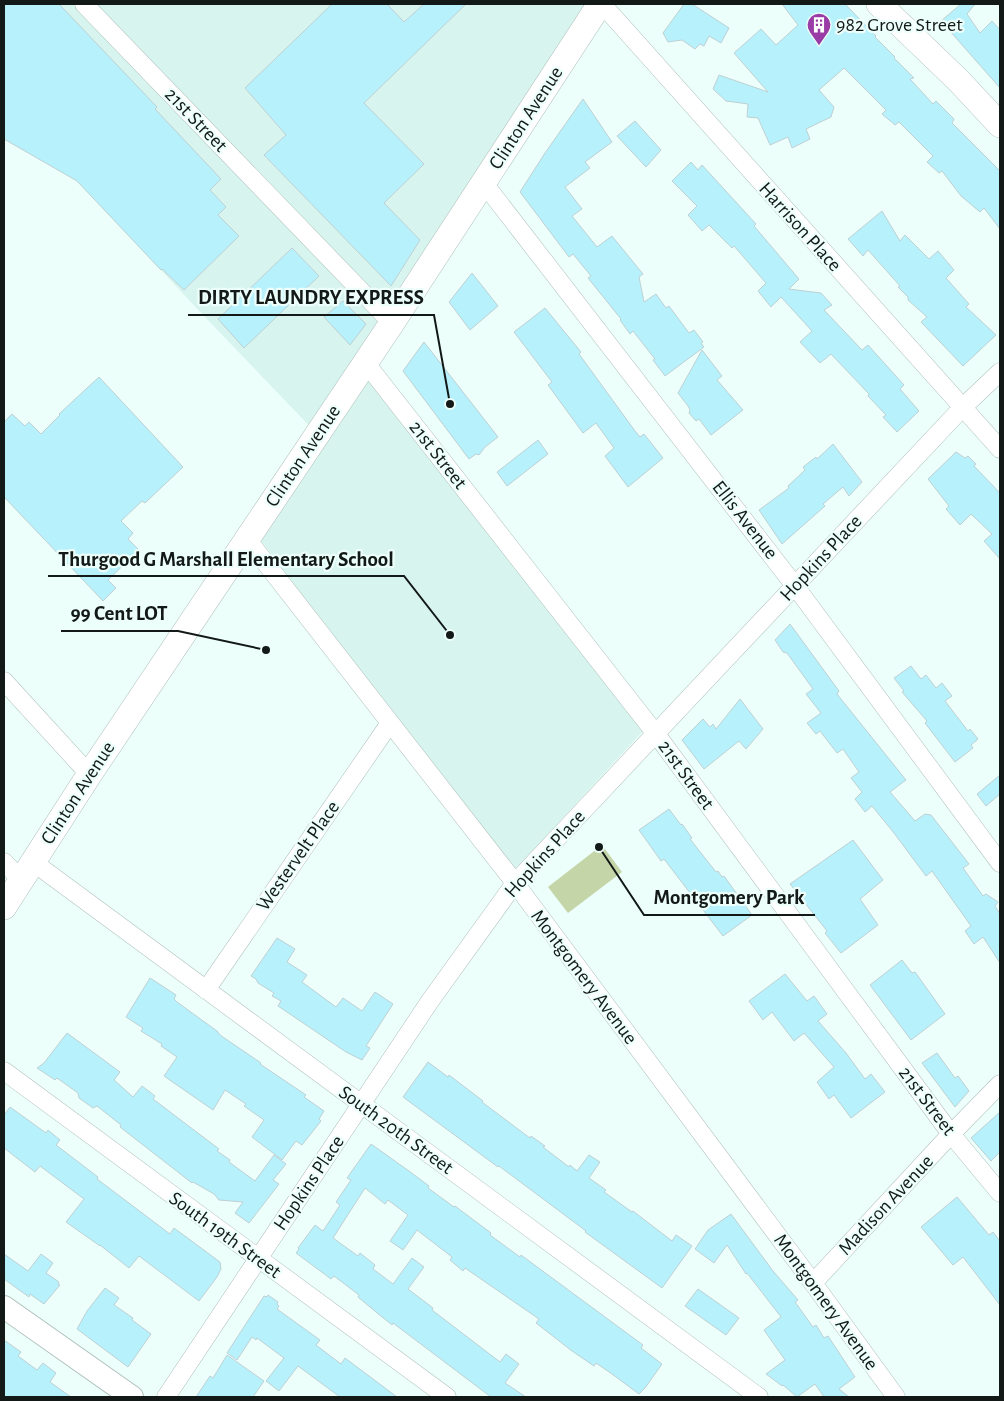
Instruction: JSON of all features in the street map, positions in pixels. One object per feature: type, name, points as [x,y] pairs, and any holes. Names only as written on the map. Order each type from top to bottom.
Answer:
[{"type":"main road","name":"Clinton Avenue","points":[[4,907],[89,774],[392,322],[601,4]]},
{"type":"main road","points":[[879,4],[959,81],[1000,124]]},
{"type":"street","name":"21st Street","points":[[84,4],[392,322]]},
{"type":"street","name":"Harrison Place","points":[[601,4],[1000,449]]},
{"type":"street","name":"Ellis Avenue","points":[[483,182],[795,586],[1000,863]]},
{"type":"street","name":"21st Street","points":[[365,362],[656,734],[951,1134],[1000,1193]]},
{"type":"street","name":"Hopkins Place","points":[[166,1397],[430,1001],[515,883],[962,408],[1000,372]]},
{"type":"street","name":"Montgomery Avenue","points":[[247,539],[515,883],[896,1397]]},
{"type":"street","points":[[4,681],[89,774]]},
{"type":"street","name":"Westervelt Place","points":[[206,990],[390,722]]},
{"type":"street","name":"South 20th Street","points":[[4,862],[27,871],[206,990],[759,1397]]},
{"type":"street","name":"South 19th Street","points":[[4,1071],[447,1397]]},
{"type":"street","name":"Madison Avenue","points":[[813,1283],[1000,1084]]},
{"type":"street","points":[[4,1306],[132,1397]]},
{"type":"shaded area","points":[[4,4],[598,4],[321,438],[77,181],[4,139]]},
{"type":"shaded area","points":[[367,379],[643,731],[512,873],[259,538]]},
{"type":"green space","points":[[602,845],[622,872],[568,913],[548,887]]},
{"type":"building","points":[[4,4],[59,4],[157,107],[155,109],[221,179],[210,190],[226,207],[218,215],[239,236],[184,290],[161,270],[77,181],[4,139]]},
{"type":"building","points":[[332,4],[387,4],[404,22],[424,4],[466,4],[364,103],[424,164],[384,203],[420,240],[391,286],[264,155],[286,135],[245,88]]},
{"type":"building","points":[[684,4],[692,4],[729,28],[721,43],[709,36],[704,46],[700,44],[695,49],[682,40],[668,42],[663,33]]},
{"type":"building","points":[[782,4],[845,4],[914,78],[910,79],[933,104],[936,101],[954,119],[952,123],[1000,171],[1000,229],[984,208],[980,212],[961,196],[942,171],[939,173],[927,162],[933,156],[899,122],[895,125],[882,114],[886,110],[844,68],[819,90],[834,107],[831,117],[806,129],[810,139],[792,148],[788,137],[770,145],[758,118],[747,117],[748,104],[726,101],[713,89],[719,75],[768,92],[734,53],[761,29],[776,45],[798,25]]},
{"type":"building","points":[[961,4],[975,4],[967,14],[980,33],[992,21],[1000,30],[1000,88],[941,21]]},
{"type":"building","points":[[583,99],[612,142],[585,162],[590,168],[565,187],[582,209],[572,216],[597,247],[612,236],[643,274],[639,277],[644,302],[656,294],[666,308],[669,306],[689,333],[694,330],[703,342],[701,343],[704,347],[665,376],[653,360],[655,359],[633,331],[630,334],[621,319],[588,278],[591,276],[573,254],[569,257],[520,192]]},
{"type":"building","points":[[635,121],[661,150],[646,167],[617,136]]},
{"type":"building","points":[[691,162],[698,170],[702,165],[756,224],[754,226],[799,279],[789,289],[821,293],[832,305],[824,310],[862,350],[868,345],[904,385],[900,389],[919,411],[897,432],[883,417],[886,415],[868,396],[869,394],[831,354],[820,363],[800,342],[812,331],[781,297],[771,307],[758,291],[766,283],[734,246],[732,248],[709,225],[702,231],[688,215],[697,206],[672,181]]},
{"type":"building","points":[[882,211],[900,241],[905,235],[929,259],[938,251],[954,270],[946,278],[969,304],[966,307],[996,335],[963,366],[921,322],[927,317],[908,300],[908,297],[898,287],[900,286],[868,250],[863,256],[848,239]]},
{"type":"building","points":[[292,248],[319,276],[244,348],[218,319]]},
{"type":"building","points":[[472,273],[498,306],[470,330],[449,302]]},
{"type":"building","points":[[343,301],[366,324],[350,345],[324,317]]},
{"type":"building","points":[[545,308],[581,352],[579,354],[635,431],[640,437],[644,434],[663,458],[628,487],[605,456],[614,448],[596,423],[583,433],[548,385],[552,382],[514,332]]},
{"type":"building","points":[[424,342],[498,437],[485,447],[479,455],[476,454],[469,459],[403,371]]},
{"type":"building","points":[[702,350],[722,376],[717,380],[743,410],[711,435],[699,419],[696,421],[689,413],[688,406],[678,393]]},
{"type":"building","points":[[99,377],[183,467],[145,503],[142,501],[121,521],[133,533],[128,539],[139,550],[108,580],[116,588],[103,601],[4,497],[4,422],[12,414],[25,426],[29,422],[41,434],[59,414]]},
{"type":"building","points":[[538,440],[548,454],[507,486],[497,472]]},
{"type":"building","points":[[833,444],[862,482],[849,496],[843,487],[823,504],[825,506],[782,544],[759,510],[789,488],[788,486],[805,470],[803,467],[816,457],[817,459]]},
{"type":"building","points":[[956,452],[965,458],[968,456],[976,464],[974,466],[1000,493],[1000,559],[984,541],[992,534],[971,514],[960,525],[946,509],[949,506],[928,479]]},
{"type":"building","points":[[790,624],[839,691],[837,694],[906,780],[890,792],[915,821],[925,814],[931,815],[969,864],[963,868],[983,896],[986,894],[998,902],[995,906],[1000,914],[1000,963],[983,937],[974,944],[965,931],[971,926],[932,871],[926,876],[872,806],[865,812],[855,799],[862,792],[851,778],[859,772],[843,749],[837,753],[820,731],[816,734],[807,723],[821,713],[806,694],[813,689],[787,653],[783,652],[775,640]]},
{"type":"building","points":[[911,666],[921,679],[926,675],[936,688],[942,683],[952,696],[945,701],[968,731],[970,729],[978,739],[971,745],[973,748],[955,762],[925,723],[927,721],[902,692],[904,691],[894,678]]},
{"type":"building","points":[[740,699],[763,729],[746,749],[739,741],[704,769],[682,740],[703,719],[710,727],[713,724],[716,729]]},
{"type":"building","points":[[1000,775],[1000,794],[986,806],[977,794]]},
{"type":"building","points":[[669,809],[716,872],[718,871],[722,877],[724,876],[752,915],[723,936],[664,859],[661,861],[639,830]]},
{"type":"building","points":[[853,840],[883,880],[860,899],[878,925],[841,953],[825,933],[827,931],[790,884]]},
{"type":"building","points":[[277,938],[295,949],[287,962],[307,975],[302,982],[336,1007],[343,998],[362,1011],[375,992],[393,1004],[366,1046],[370,1048],[362,1060],[346,1052],[278,1006],[281,1001],[272,996],[274,993],[251,976]]},
{"type":"building","points":[[902,960],[912,973],[915,972],[945,1014],[911,1040],[870,985]]},
{"type":"building","points":[[785,974],[807,1001],[814,996],[827,1014],[818,1021],[846,1053],[865,1079],[871,1074],[885,1092],[851,1118],[834,1095],[829,1099],[817,1082],[834,1067],[804,1033],[794,1041],[772,1012],[763,1020],[749,1001]]},
{"type":"building","points":[[150,978],[176,995],[174,999],[177,1002],[220,1035],[306,1095],[304,1097],[324,1111],[319,1119],[321,1121],[302,1145],[296,1141],[282,1160],[252,1137],[264,1120],[244,1106],[246,1104],[225,1090],[213,1110],[164,1076],[177,1057],[161,1046],[162,1044],[141,1031],[143,1028],[126,1017]]},
{"type":"building","points":[[67,1033],[120,1072],[114,1080],[133,1097],[142,1086],[155,1096],[153,1099],[219,1149],[217,1151],[230,1160],[229,1162],[255,1181],[274,1155],[286,1164],[273,1180],[279,1184],[249,1223],[235,1213],[243,1202],[219,1200],[214,1194],[192,1183],[120,1127],[121,1125],[97,1106],[93,1108],[79,1098],[78,1093],[57,1078],[55,1080],[37,1068],[44,1063]]},
{"type":"building","points":[[937,1053],[955,1078],[958,1076],[969,1091],[955,1107],[922,1063]]},
{"type":"building","points":[[428,1062],[448,1077],[449,1075],[530,1138],[531,1136],[545,1146],[543,1147],[569,1167],[570,1165],[577,1171],[589,1155],[600,1162],[589,1178],[606,1190],[604,1192],[633,1211],[672,1241],[676,1235],[692,1246],[662,1288],[403,1097]]},
{"type":"building","points":[[10,1107],[46,1133],[48,1130],[60,1140],[56,1145],[98,1177],[97,1179],[170,1234],[174,1228],[220,1262],[221,1269],[217,1277],[199,1301],[139,1256],[129,1268],[66,1222],[84,1199],[40,1166],[35,1172],[4,1148],[4,1115]]},
{"type":"building","points":[[1000,1112],[1000,1152],[991,1161],[971,1138]]},
{"type":"building","points":[[371,1144],[491,1233],[490,1235],[520,1257],[521,1255],[643,1345],[641,1348],[662,1364],[645,1388],[639,1394],[596,1363],[594,1366],[572,1351],[536,1323],[539,1319],[465,1268],[463,1271],[450,1260],[452,1257],[417,1230],[403,1250],[390,1241],[408,1215],[388,1200],[385,1204],[365,1188],[333,1238],[358,1256],[360,1253],[375,1265],[373,1269],[393,1284],[412,1258],[424,1267],[408,1289],[433,1308],[432,1310],[500,1362],[506,1354],[519,1364],[505,1383],[526,1397],[491,1397],[393,1323],[392,1325],[358,1297],[359,1295],[334,1276],[331,1279],[296,1253],[315,1225],[323,1231],[340,1205],[336,1202],[351,1180],[347,1178]]},
{"type":"building","points":[[957,1197],[989,1235],[993,1232],[1000,1241],[1000,1305],[963,1257],[953,1265],[921,1227]]},
{"type":"building","points":[[731,1214],[773,1271],[798,1300],[795,1302],[813,1327],[816,1325],[824,1338],[828,1336],[855,1377],[839,1389],[849,1397],[824,1397],[815,1384],[797,1397],[766,1374],[785,1360],[764,1330],[781,1317],[746,1274],[727,1245],[714,1263],[695,1249],[708,1230]]},
{"type":"building","points":[[4,1254],[28,1271],[41,1254],[53,1263],[46,1273],[59,1282],[58,1284],[60,1285],[44,1304],[30,1294],[29,1297],[4,1279]]},
{"type":"building","points":[[105,1288],[119,1298],[114,1305],[151,1334],[128,1367],[77,1329],[87,1311]]},
{"type":"building","points":[[698,1289],[739,1318],[726,1335],[685,1306]]},
{"type":"building","points":[[268,1295],[278,1302],[279,1306],[277,1309],[320,1340],[316,1345],[341,1364],[345,1358],[397,1397],[340,1397],[298,1366],[279,1391],[266,1381],[284,1358],[257,1338],[256,1340],[252,1337],[237,1360],[227,1353],[264,1296],[267,1297]]},
{"type":"building","points":[[4,1340],[21,1352],[18,1356],[37,1370],[43,1363],[56,1373],[50,1382],[71,1397],[4,1397]]},
{"type":"building","points":[[227,1355],[264,1381],[253,1397],[196,1397],[210,1376],[213,1378]]},
{"type":"place","name":"982 Grove Street","points":[[819,46]]},
{"type":"place","name":"DIRTY LAUNDRY EXPRESS","points":[[450,404]]},
{"type":"place","name":"Thurgood G Marshall Elementary School","points":[[450,635]]},
{"type":"place","name":"99 Cent LOT","points":[[266,650]]},
{"type":"place","name":"Montgomery Park","points":[[599,847]]}]
